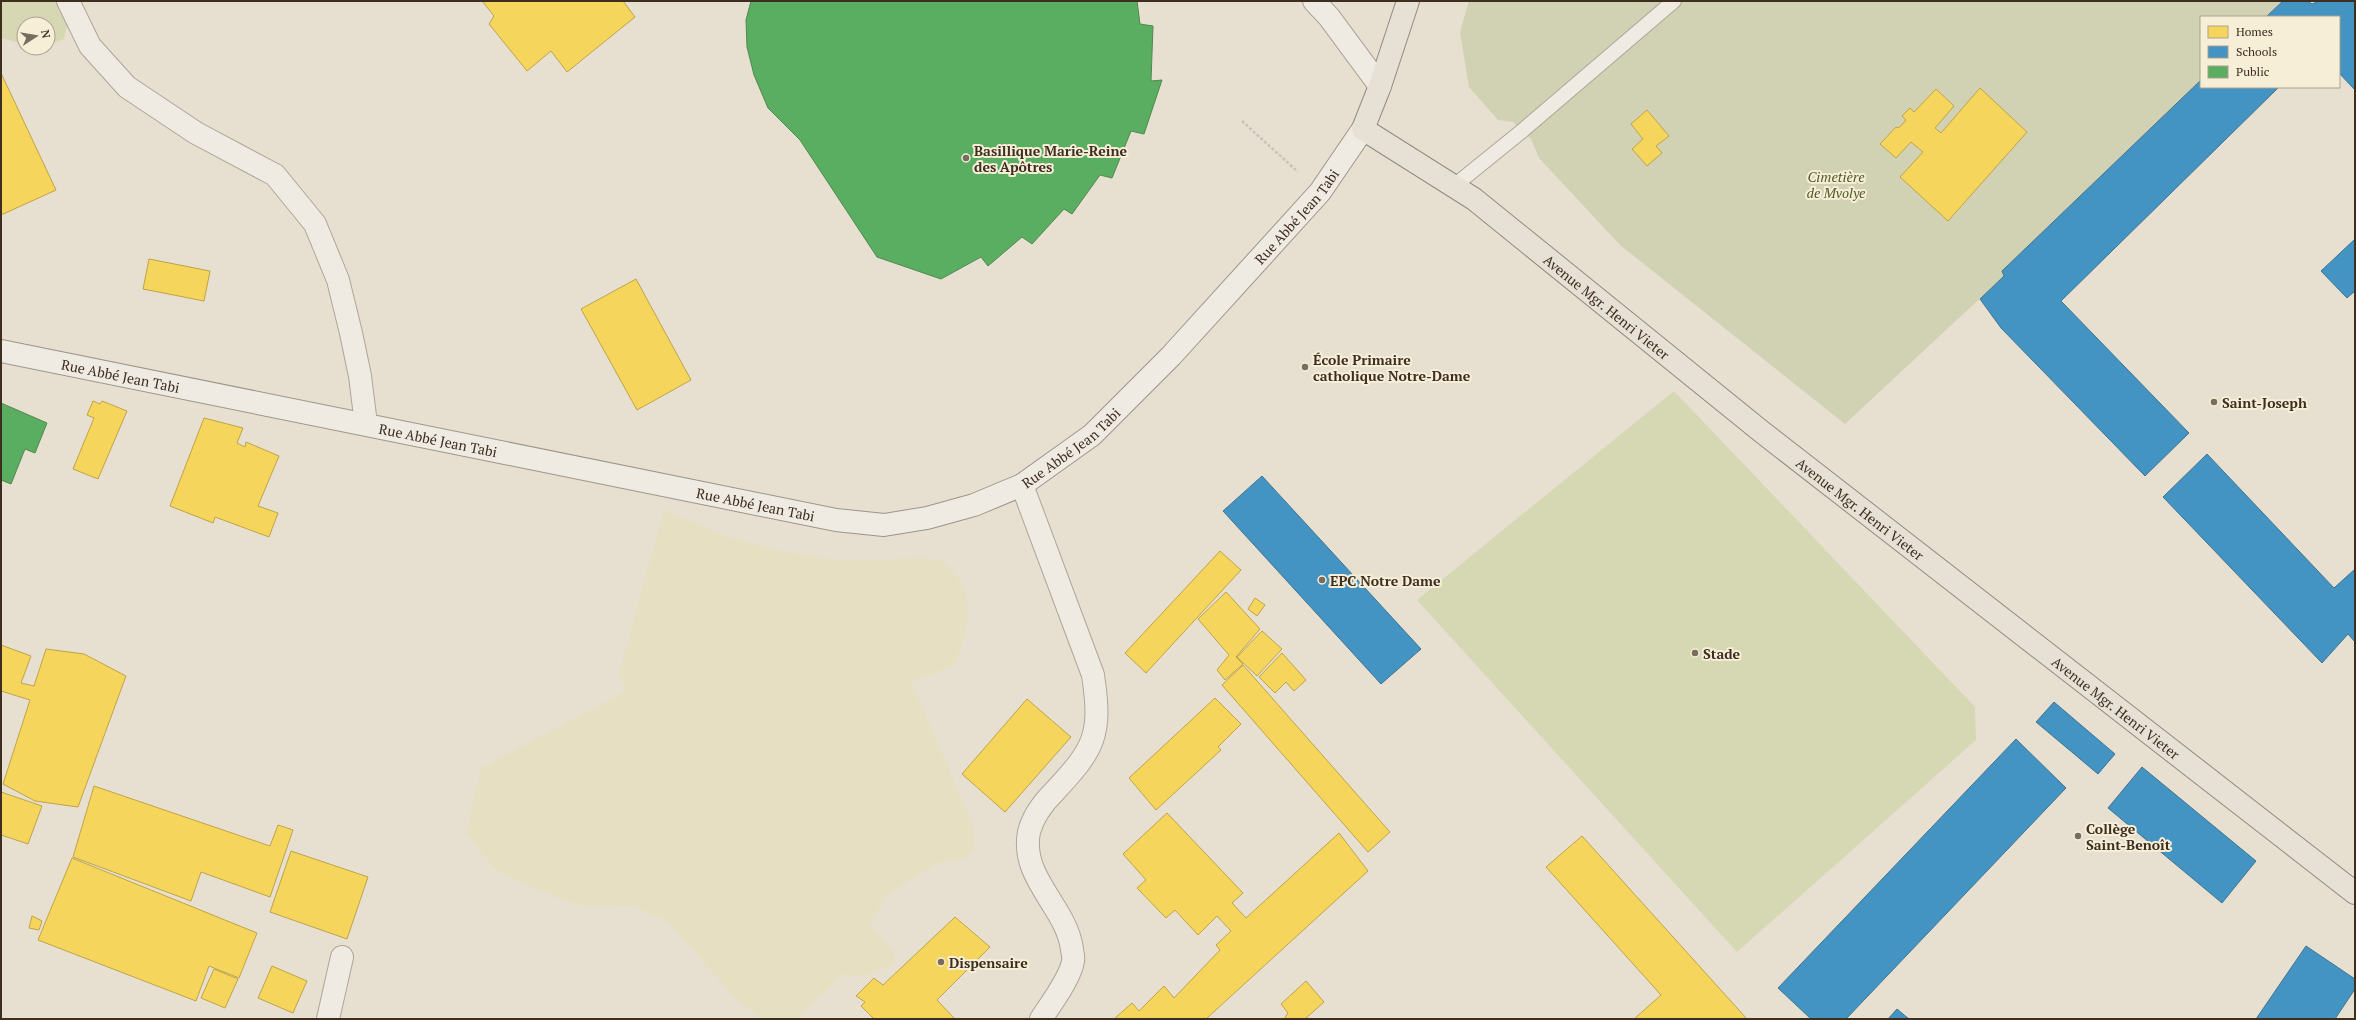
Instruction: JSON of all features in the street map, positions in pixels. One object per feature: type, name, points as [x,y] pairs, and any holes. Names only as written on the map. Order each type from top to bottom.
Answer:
[{"type":"main road","points":[[68,1],[90,46],[127,87],[196,133],[274,175],[315,224],[338,280],[352,333],[360,376],[366,424]]},
{"type":"main road","points":[[1314,1],[1380,86]]},
{"type":"main road","points":[[1363,129],[1380,86],[1408,1]]},
{"type":"main road","name":"Rue Abbé Jean Tabi","points":[[1,351],[836,520],[884,525],[927,518],[974,505],[1022,486],[1092,435],[1171,356],[1320,192],[1363,129]]},
{"type":"main road","name":"Avenue Mgr. Henri Vieter","points":[[1363,129],[1474,200],[1762,432],[2355,893]]},
{"type":"main road","points":[[1022,486],[1094,676],[1098,704],[1096,732],[1083,761],[1039,808],[1030,831],[1028,848],[1031,866],[1070,932],[1074,960],[1060,988],[1041,1019]]},
{"type":"main road","points":[[328,1019],[342,957]]},
{"type":"lane","points":[[1454,186],[1522,131],[1674,1]]},
{"type":"path","points":[[1242,122],[1320,192]]},
{"type":"shaded area","points":[[664,510],[729,537],[781,551],[838,560],[888,560],[922,557],[942,561],[955,574],[964,589],[967,599],[968,615],[965,633],[955,665],[911,682],[973,825],[974,851],[967,858],[935,864],[886,896],[870,924],[894,953],[895,961],[888,967],[858,978],[846,973],[796,1019],[760,1018],[736,999],[666,920],[633,906],[587,907],[563,900],[522,883],[496,870],[466,834],[481,768],[626,691],[619,673]]},
{"type":"green space","points":[[1,1],[62,1],[68,22],[64,39],[56,42],[56,16],[16,16],[16,42],[1,38]]},
{"type":"green space","name":"Cimetière de Mvolye","points":[[1469,1],[2283,1],[2267,16],[2200,16],[2200,81],[2002,271],[2004,276],[1845,424],[1620,245],[1539,158],[1531,139],[1513,122],[1498,120],[1469,87],[1460,32]]},
{"type":"green space","name":"Stade","points":[[1674,391],[1975,707],[1976,740],[1737,952],[1417,600]]},
{"type":"building: Homes","points":[[482,1],[623,1],[635,17],[567,72],[551,51],[527,71],[489,24],[494,16]]},
{"type":"building: Homes","points":[[1,73],[56,190],[1,215]]},
{"type":"building: Homes","points":[[1980,88],[2027,132],[1948,221],[1900,177],[1923,152],[1911,142],[1896,158],[1880,144],[1896,127],[1899,128],[1906,120],[1902,116],[1910,108],[1914,112],[1936,89],[1954,106],[1935,128],[1941,133]]},
{"type":"building: Homes","points":[[1647,110],[1669,136],[1656,146],[1662,153],[1647,166],[1632,149],[1643,139],[1631,124]]},
{"type":"building: Homes","points":[[149,259],[210,271],[204,301],[143,289]]},
{"type":"building: Homes","points":[[636,279],[691,380],[637,410],[581,309]]},
{"type":"building: Homes","points":[[93,401],[100,404],[102,401],[127,411],[98,479],[73,469],[94,418],[87,415]]},
{"type":"building: Homes","points":[[204,418],[243,428],[237,443],[245,447],[246,442],[279,456],[258,506],[278,513],[269,537],[215,517],[213,523],[170,506]]},
{"type":"building: Homes","points":[[1220,551],[1241,570],[1146,673],[1125,653]]},
{"type":"building: Homes","points":[[1226,592],[1260,629],[1236,657],[1243,664],[1225,680],[1217,670],[1229,655],[1198,619]]},
{"type":"building: Homes","points":[[1255,598],[1265,605],[1257,616],[1248,609]]},
{"type":"building: Homes","points":[[1262,631],[1282,649],[1257,676],[1237,657]]},
{"type":"building: Homes","points":[[1,645],[31,656],[21,683],[34,686],[46,649],[84,654],[126,676],[78,807],[35,801],[3,784],[30,700],[1,691]]},
{"type":"building: Homes","points":[[1282,653],[1306,680],[1294,691],[1286,682],[1275,693],[1259,677]]},
{"type":"building: Homes","points":[[1243,665],[1390,832],[1368,852],[1222,685]]},
{"type":"building: Homes","points":[[1215,698],[1241,724],[1218,747],[1221,750],[1156,810],[1129,778]]},
{"type":"building: Homes","points":[[1027,699],[1071,737],[1005,812],[962,774]]},
{"type":"building: Homes","points":[[94,786],[270,846],[278,825],[293,830],[270,897],[201,872],[191,901],[73,857]]},
{"type":"building: Homes","points":[[1,792],[42,806],[28,844],[1,835]]},
{"type":"building: Homes","points":[[1167,813],[1243,893],[1232,903],[1246,918],[1339,833],[1368,871],[1206,1019],[1114,1019],[1132,1003],[1139,1011],[1164,986],[1174,998],[1220,950],[1216,945],[1231,931],[1217,916],[1198,935],[1175,910],[1166,918],[1137,888],[1146,880],[1123,854]]},
{"type":"building: Homes","points":[[1582,836],[1747,1019],[1634,1019],[1661,995],[1546,867]]},
{"type":"building: Homes","points":[[291,851],[368,877],[347,939],[270,912]]},
{"type":"building: Homes","points":[[72,858],[257,933],[239,978],[209,966],[196,1001],[38,940]]},
{"type":"building: Homes","points":[[32,916],[42,921],[39,930],[29,928]]},
{"type":"building: Homes","name":"Dispensaire","points":[[955,917],[990,947],[937,1000],[955,1019],[874,1019],[861,1006],[865,1002],[856,996],[874,978],[883,985]]},
{"type":"building: Homes","points":[[272,966],[307,981],[293,1013],[258,998]]},
{"type":"building: Homes","points":[[214,969],[238,979],[225,1008],[201,998]]},
{"type":"building: Homes","points":[[1306,981],[1324,1002],[1305,1019],[1284,1019],[1288,1013],[1281,1004]]},
{"type":"building: Schools","points":[[2283,1],[2308,1],[2312,4],[2319,1],[2355,1],[2355,90],[2340,74],[2340,16],[2267,16]]},
{"type":"building: Schools","points":[[2200,81],[2200,88],[2278,88],[2061,301],[2189,433],[2145,476],[2001,328],[1980,299],[2004,276],[2002,271]]},
{"type":"building: Schools","points":[[2355,239],[2355,291],[2347,298],[2321,271]]},
{"type":"building: Schools","points":[[2207,454],[2334,588],[2355,569],[2355,642],[2348,634],[2322,663],[2163,497]]},
{"type":"building: Schools","name":"EPC Notre Dame","points":[[1262,476],[1421,649],[1381,684],[1223,511]]},
{"type":"building: Schools","points":[[2054,702],[2115,754],[2098,774],[2036,722]]},
{"type":"building: Schools","points":[[2016,739],[2066,788],[1846,1019],[1811,1019],[1778,988]]},
{"type":"building: Schools","points":[[2142,767],[2256,861],[2222,903],[2108,808]]},
{"type":"building: Schools","points":[[2306,946],[2355,979],[2355,989],[2335,1019],[2256,1019]]},
{"type":"building: Schools","points":[[1897,1009],[1909,1019],[1888,1019]]},
{"type":"building: Public","name":"Basillique Marie-Reine des Apôtres","points":[[751,1],[1137,1],[1140,24],[1153,26],[1151,81],[1162,80],[1144,134],[1131,131],[1112,178],[1100,175],[1072,214],[1064,209],[1032,244],[1022,237],[988,266],[981,257],[941,279],[877,257],[800,140],[768,108],[754,75],[747,47],[746,20]]},
{"type":"building: Public","points":[[1,403],[47,423],[35,453],[25,449],[11,484],[1,480]]},
{"type":"place","name":"Basillique Marie-Reine des Apôtres","points":[[966,158]]},
{"type":"place","name":"École Primaire catholique Notre-Dame","points":[[1305,367]]},
{"type":"place","name":"Saint-Joseph","points":[[2214,402]]},
{"type":"place","name":"EPC Notre Dame","points":[[1322,580]]},
{"type":"place","name":"Stade","points":[[1695,653]]},
{"type":"place","name":"Collège Saint-Benoît","points":[[2078,836]]},
{"type":"place","name":"Dispensaire","points":[[941,962]]}]
